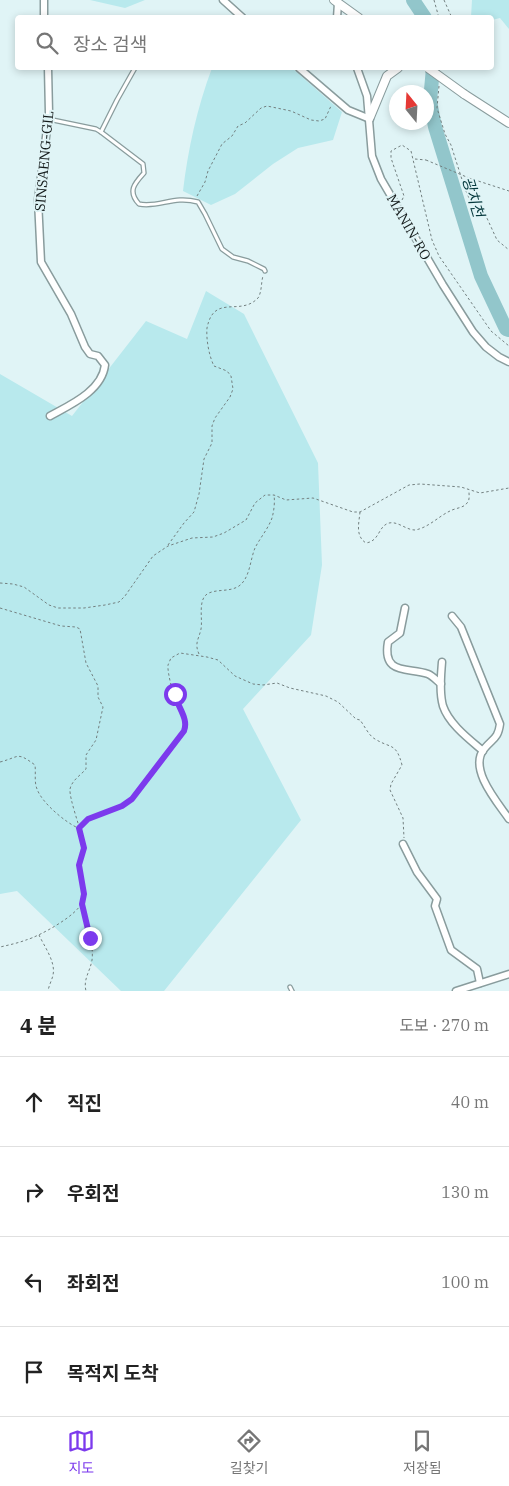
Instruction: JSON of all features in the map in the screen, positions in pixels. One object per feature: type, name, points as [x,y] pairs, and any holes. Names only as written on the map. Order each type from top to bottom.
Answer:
[{"type":"street","points":[[44,0],[44,15]]},
{"type":"street","points":[[223,0],[240,15]]},
{"type":"street","points":[[336,1],[337,15]]},
{"type":"street","points":[[336,1],[354,15]]},
{"type":"street","name":"SINSAENG-GIL","points":[[48,70],[48,118],[38,200],[41,262],[71,314],[85,347],[90,354],[98,356],[105,365],[104,374],[91,390],[80,399],[50,416]]},
{"type":"street","points":[[302,70],[348,110],[370,118],[387,76],[395,70]]},
{"type":"street","name":"MANIN-RO","points":[[358,70],[367,96],[374,164],[443,285],[473,332],[486,347],[509,362]]},
{"type":"street","points":[[432,70],[464,94],[509,123]]},
{"type":"street","points":[[405,608],[400,633],[388,642],[386,653],[392,664],[398,669],[428,674],[441,684]]},
{"type":"street","points":[[452,616],[462,626],[500,724],[499,734],[483,751],[480,765],[484,783],[509,819]]},
{"type":"street","points":[[442,662],[441,684],[444,707],[452,721],[483,751]]},
{"type":"street","points":[[403,844],[417,872],[437,899],[436,906],[451,950],[477,969],[480,983]]},
{"type":"street","points":[[456,991],[509,974]]},
{"type":"lane","points":[[101,132],[116,100],[134,70]]},
{"type":"lane","points":[[48,118],[96,129],[101,132],[143,164],[144,173],[133,186],[132,194],[139,204],[153,204],[181,199],[195,201],[201,205],[222,249],[228,254],[248,261],[265,271]]},
{"type":"path","points":[[434,0],[438,15]]},
{"type":"path","points":[[444,0],[451,15]]},
{"type":"path","points":[[439,83],[437,108],[465,189],[469,198],[486,216],[497,240],[509,250]]},
{"type":"path","points":[[195,201],[222,144],[232,136],[238,126],[245,123],[261,108],[267,106],[291,111],[311,120],[319,121],[325,119],[335,98]]},
{"type":"path","points":[[398,208],[404,196],[391,158],[391,151],[402,145],[411,151],[414,159],[432,240],[439,256],[491,331],[509,346]]},
{"type":"path","points":[[414,159],[426,160],[469,178],[509,191]]},
{"type":"path","points":[[168,546],[194,512],[199,494],[204,459],[212,443],[212,426],[233,389],[231,376],[227,370],[214,366],[212,361],[207,332],[209,319],[212,313],[218,310],[230,306],[244,306],[254,300],[260,294],[261,282],[265,271]]},
{"type":"path","points":[[0,583],[24,587],[49,605],[58,608],[90,608],[119,602],[153,556],[168,546],[192,538],[213,537],[224,533],[246,520],[260,498],[265,496],[274,495],[286,500],[313,498],[353,512],[360,512],[409,485],[420,484],[461,488],[480,493],[509,488]]},
{"type":"path","points":[[360,512],[359,534],[361,540],[366,543],[372,542],[377,538],[383,526],[387,524],[393,523],[416,530],[423,528],[452,510],[466,506],[469,491]]},
{"type":"path","points":[[199,655],[196,647],[201,629],[201,608],[205,596],[208,593],[238,587],[243,581],[250,567],[256,547],[273,516],[274,495]]},
{"type":"path","points":[[0,608],[61,626],[80,629],[84,654],[90,672],[98,686],[98,697],[103,707],[96,740],[86,755],[86,769],[78,776],[70,788],[70,795],[79,821],[84,848],[79,865],[84,894],[82,904],[92,949],[92,961],[84,982],[86,991]]},
{"type":"path","points":[[79,828],[88,819],[122,806],[132,799],[184,731],[186,726],[185,720],[176,702],[168,666],[171,658],[180,653],[218,660],[235,676],[253,684],[277,683],[326,696],[338,702],[356,720],[360,720],[374,739],[394,748],[399,754],[402,765],[391,784],[390,790],[403,818],[403,844]]},
{"type":"path","points":[[0,762],[16,756],[23,756],[36,765],[36,786],[42,798],[68,823],[79,828]]},
{"type":"path","points":[[0,947],[26,941],[39,935],[65,919],[82,904]]},
{"type":"path","points":[[39,935],[53,968],[48,991]]},
{"type":"shaded area","points":[[90,0],[145,0],[125,8]]},
{"type":"shaded area","points":[[472,0],[509,0],[509,29],[500,18],[494,20],[494,15],[471,15]]},
{"type":"shaded area","points":[[211,70],[294,70],[342,112],[333,140],[298,148],[273,164],[235,194],[211,205],[183,191],[194,129]]},
{"type":"shaded area","points":[[206,291],[244,314],[318,463],[322,565],[311,635],[243,709],[301,820],[164,991],[121,991],[17,891],[0,894],[0,374],[72,416],[146,321],[187,339]]},
{"type":"waterway","name":"광치천","points":[[413,0],[423,15]]},
{"type":"waterway","name":"광치천","points":[[433,70],[430,101],[435,127],[481,276],[506,329],[509,330]]},
{"type":"route","points":[[90,938],[82,904],[84,894],[79,874],[79,865],[84,848],[79,828],[88,819],[122,806],[132,799],[184,731],[186,726],[185,720],[179,710],[175,694]]}]
